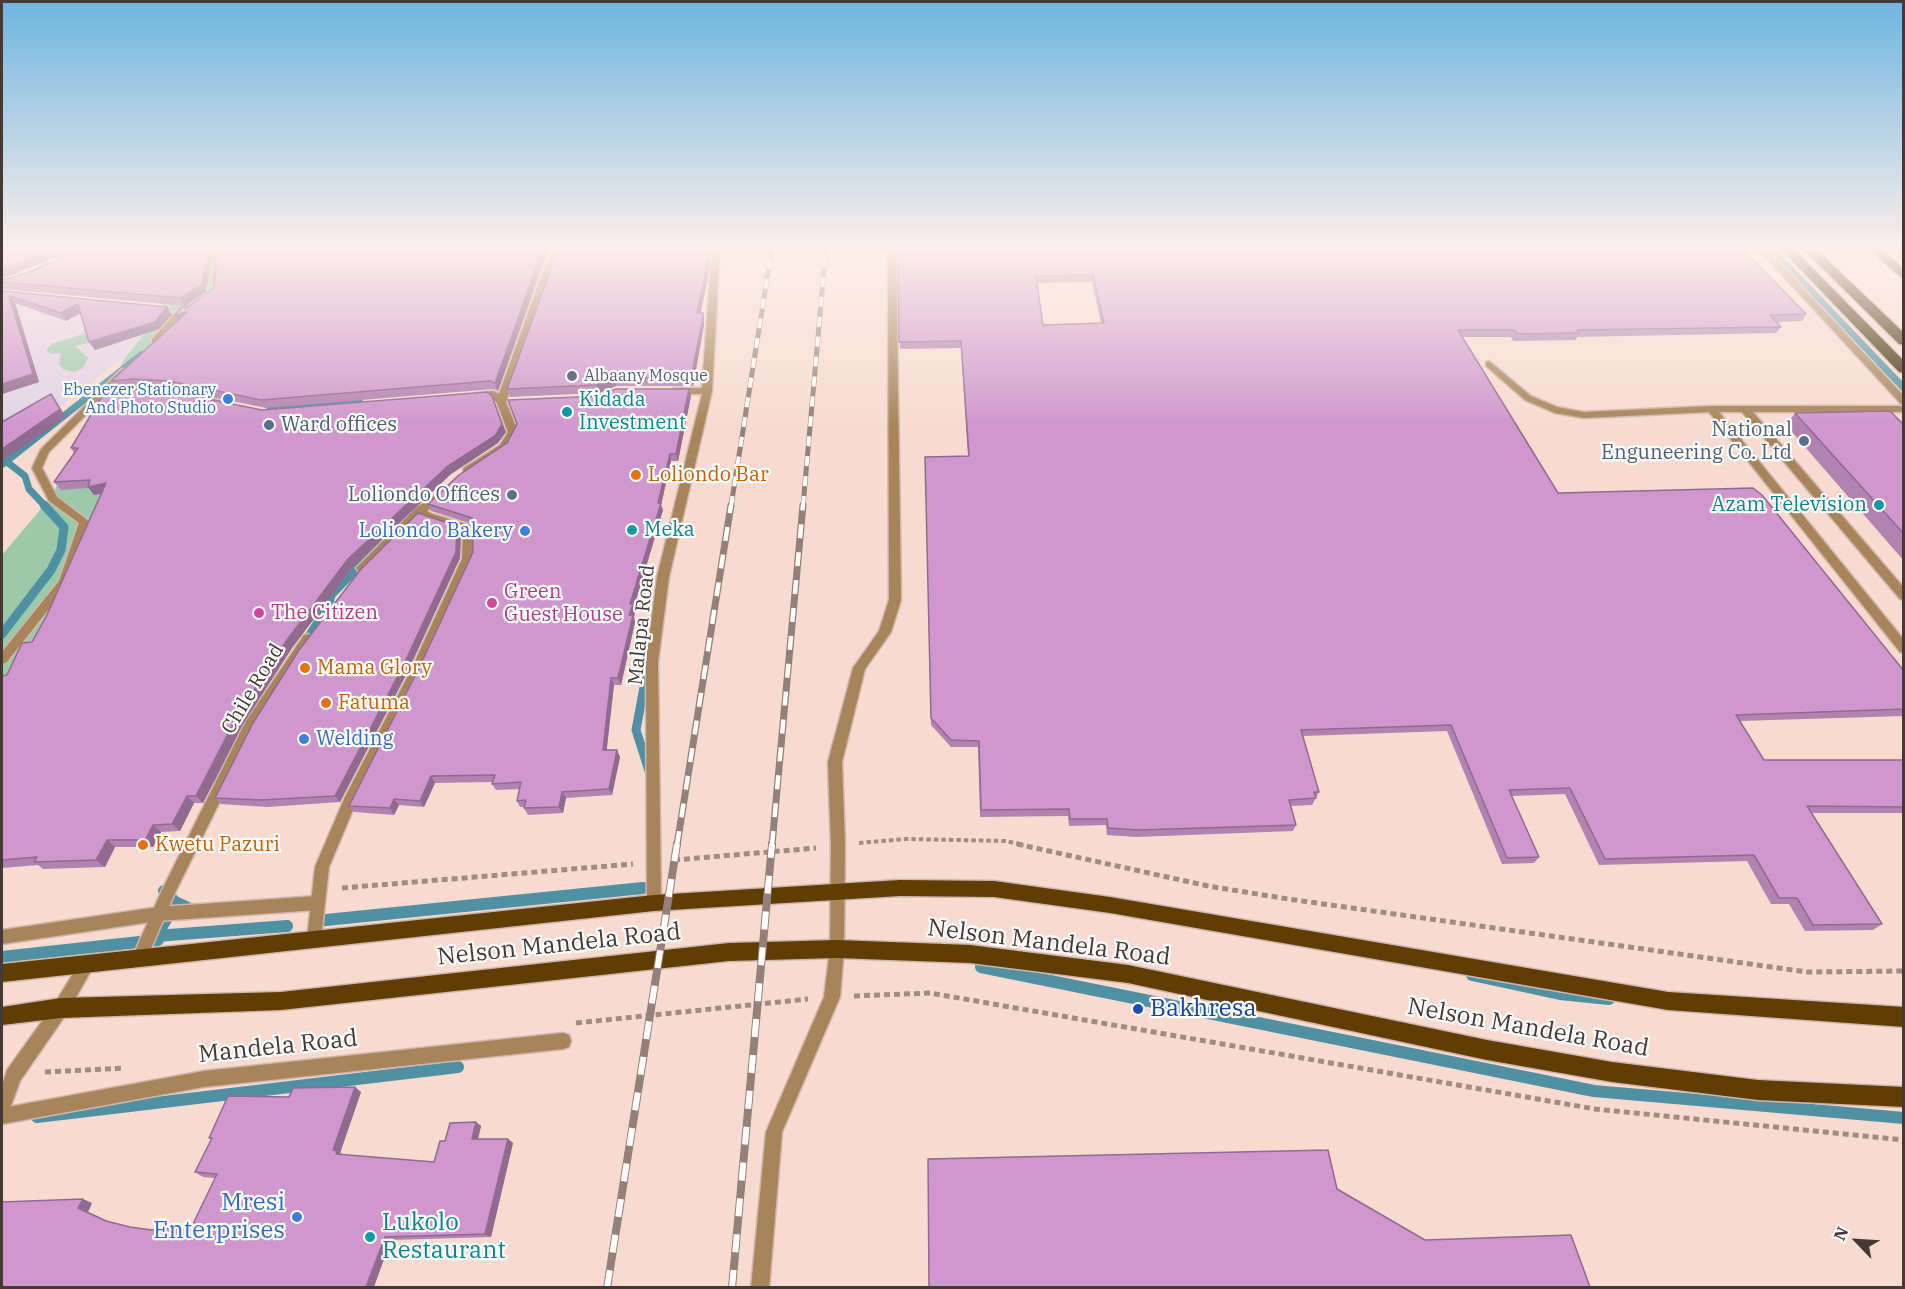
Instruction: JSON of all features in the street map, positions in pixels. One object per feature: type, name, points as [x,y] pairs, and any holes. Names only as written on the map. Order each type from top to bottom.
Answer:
[{"type":"highway","points":[[1843,307],[1904,369]]},
{"type":"highway","points":[[1869,307],[1904,341]]},
{"type":"main road","name":"Nelson Mandela Road","points":[[2,973],[654,903],[900,888],[994,889],[1110,905],[1668,1002],[1904,1017]]},
{"type":"main road","name":"Nelson Mandela Road","points":[[2,1016],[61,1008],[281,1001],[729,952],[837,949],[970,954],[1128,974],[1487,1050],[1612,1072],[1758,1090],[1904,1097]]},
{"type":"street","points":[[171,310],[188,311],[194,307]]},
{"type":"street","points":[[501,402],[534,307]]},
{"type":"street","name":"Malapa Road","points":[[654,903],[652,662],[663,577],[707,390],[712,307]]},
{"type":"street","points":[[760,1287],[774,1132],[832,998],[837,949],[835,762],[859,668],[885,632],[895,600],[893,307]]},
{"type":"street","points":[[1815,307],[1904,402]]},
{"type":"street","points":[[149,346],[183,310]]},
{"type":"street","points":[[2,660],[64,582],[85,522],[53,499],[36,468],[45,451],[133,363]]},
{"type":"street","points":[[1489,364],[1528,398],[1565,412],[1596,415],[1712,409],[1904,409]]},
{"type":"street","points":[[668,391],[707,390]]},
{"type":"street","points":[[162,393],[197,396],[227,405]]},
{"type":"street","points":[[100,396],[120,394]]},
{"type":"street","points":[[352,580],[421,510],[454,482],[504,447],[513,432],[501,402],[493,394],[462,397]]},
{"type":"street","points":[[501,402],[515,401]]},
{"type":"street","points":[[1712,409],[1904,649]]},
{"type":"street","points":[[1746,410],[1904,596]]},
{"type":"street","points":[[314,939],[322,867],[352,797],[416,672],[468,559],[469,529],[428,517],[421,510]]},
{"type":"street","name":"Chile Road","points":[[140,958],[158,914],[251,725],[319,624]]},
{"type":"street","points":[[2,937],[158,914],[317,903]]},
{"type":"street","points":[[2,1108],[13,1076],[61,1008],[87,964]]},
{"type":"street","name":"Mandela Road","points":[[2,1116],[204,1079],[563,1041]]},
{"type":"path","points":[[569,1024],[759,1003],[930,993],[1595,1109],[1904,1140]]},
{"type":"path","points":[[13,1076],[75,1068],[135,1067]]},
{"type":"shaded area","points":[[2,307],[109,307],[182,320],[112,366],[2,453]]},
{"type":"green space","points":[[162,307],[287,307],[249,354],[219,400],[204,437],[2,691],[2,555],[51,497],[125,358],[160,315]]},
{"type":"green space","points":[[99,320],[101,340],[75,346],[88,358],[83,368],[74,372],[63,369],[59,364],[61,353],[51,354],[46,350],[52,344],[86,333],[83,330]]},
{"type":"building","points":[[2,307],[12,307],[33,374],[2,384]]},
{"type":"building","points":[[43,307],[72,307],[61,313]]},
{"type":"building","points":[[79,307],[167,307],[155,322],[89,342]]},
{"type":"building","points":[[181,307],[522,307],[495,383],[490,381],[261,400],[169,381],[133,379],[111,381],[187,312],[175,315]]},
{"type":"building","points":[[537,307],[698,307],[697,313],[703,313],[691,378],[614,378],[596,385],[507,389]]},
{"type":"building","points":[[899,307],[1040,307],[1043,325],[1104,323],[1100,307],[1799,307],[1806,314],[1770,315],[1781,327],[1577,330],[1579,333],[1517,334],[1514,330],[1458,330],[1558,493],[1753,488],[1762,495],[1904,671],[1904,709],[1736,715],[1764,760],[1904,760],[1904,807],[1807,806],[1882,924],[1813,925],[1797,898],[1779,898],[1754,855],[1605,859],[1570,788],[1509,790],[1539,857],[1507,858],[1451,725],[1301,730],[1319,792],[1314,792],[1316,798],[1289,800],[1296,825],[1138,830],[1108,828],[1107,819],[1070,819],[1069,809],[981,810],[979,741],[951,740],[931,718],[925,457],[969,456],[961,341],[899,342]]},
{"type":"building","points":[[134,389],[168,391],[262,410],[487,392],[492,396],[502,424],[495,436],[448,466],[348,559],[287,640],[237,716],[196,796],[187,796],[172,824],[153,825],[145,840],[107,840],[96,860],[34,862],[37,857],[2,860],[2,676],[7,675],[22,643],[32,642],[46,617],[106,483],[88,487],[90,480],[54,482],[78,448],[71,448],[104,393]]},
{"type":"building","points":[[616,389],[689,389],[676,454],[670,454],[658,503],[661,503],[630,604],[633,604],[629,615],[633,615],[618,678],[611,678],[603,750],[617,750],[609,789],[562,792],[559,807],[524,808],[526,800],[517,801],[521,782],[492,784],[495,775],[431,776],[420,801],[394,799],[390,808],[349,806],[420,666],[473,552],[472,518],[428,504],[459,475],[507,443],[517,424],[508,400],[599,396]]},
{"type":"building","points":[[51,394],[60,409],[2,449],[2,422]]},
{"type":"building","name":"Azam Television","points":[[1890,411],[1904,425],[1904,534],[1795,413]]},
{"type":"building","points":[[418,513],[457,526],[456,552],[404,664],[335,796],[261,800],[215,798],[253,723],[299,650],[361,569]]},
{"type":"building","points":[[355,1087],[333,1150],[337,1151],[336,1154],[434,1162],[440,1141],[445,1141],[450,1123],[476,1122],[472,1139],[508,1139],[485,1234],[385,1237],[366,1287],[2,1287],[2,1202],[83,1199],[78,1208],[106,1221],[130,1227],[152,1230],[192,1226],[217,1174],[195,1172],[212,1138],[209,1138],[228,1096],[289,1097],[293,1088]]},
{"type":"building","points":[[1328,1150],[1337,1189],[1425,1240],[1571,1235],[1590,1287],[929,1287],[928,1159]]},
{"type":"waterway","points":[[1827,307],[1904,388]]},
{"type":"waterway","points":[[3,464],[141,355]]},
{"type":"waterway","points":[[270,408],[360,403]]},
{"type":"waterway","points":[[7,462],[25,476],[29,489],[45,506]]},
{"type":"waterway","points":[[2,634],[51,570],[61,550],[64,527],[44,505]]},
{"type":"waterway","points":[[304,644],[328,607],[331,595],[380,544]]},
{"type":"waterway","points":[[647,671],[636,730],[650,774]]},
{"type":"waterway","points":[[218,780],[239,730],[257,705]]},
{"type":"waterway","points":[[316,921],[643,888]]},
{"type":"waterway","points":[[164,891],[175,902],[192,910]]},
{"type":"waterway","points":[[156,936],[170,913]]},
{"type":"waterway","points":[[156,936],[287,926]]},
{"type":"waterway","points":[[2,957],[158,940],[156,936]]},
{"type":"waterway","points":[[981,967],[1594,1091],[1904,1118]]},
{"type":"waterway","points":[[1472,975],[1560,994],[1609,999]]},
{"type":"waterway","points":[[37,1117],[458,1067]]},
{"type":"railway","points":[[731,506],[762,307]]},
{"type":"railway","points":[[803,506],[821,307]]},
{"type":"railway","points":[[677,845],[731,505]]},
{"type":"railway","points":[[772,845],[803,505]]},
{"type":"railway","points":[[607,1288],[677,844]]},
{"type":"railway","points":[[732,1288],[772,844]]},
{"type":"place","name":"Albaany Mosque","points":[[572,376]]},
{"type":"place","name":"Ebenezer Stationary And Photo Studio","points":[[228,399]]},
{"type":"place","name":"Kidada Investment","points":[[567,412]]},
{"type":"place","name":"Ward offices","points":[[269,425]]},
{"type":"place","name":"National Enguneering Co. Ltd","points":[[1804,441]]},
{"type":"place","name":"Loliondo Bar","points":[[636,475]]},
{"type":"place","name":"Loliondo Offices","points":[[512,495]]},
{"type":"place","name":"Azam Television","points":[[1879,505]]},
{"type":"place","name":"Meka","points":[[632,530]]},
{"type":"place","name":"Loliondo Bakery","points":[[525,531]]},
{"type":"place","name":"Green Guest House","points":[[492,603]]},
{"type":"place","name":"The Citizen","points":[[259,613]]},
{"type":"place","name":"Mama Glory","points":[[305,668]]},
{"type":"place","name":"Fatuma","points":[[326,703]]},
{"type":"place","name":"Welding","points":[[304,739]]},
{"type":"place","name":"Kwetu Pazuri","points":[[143,845]]},
{"type":"place","name":"Bakhresa","points":[[1138,1009]]},
{"type":"place","name":"Mresi Enterprises","points":[[297,1217]]},
{"type":"place","name":"Lukolo Restaurant","points":[[370,1237]]}]
